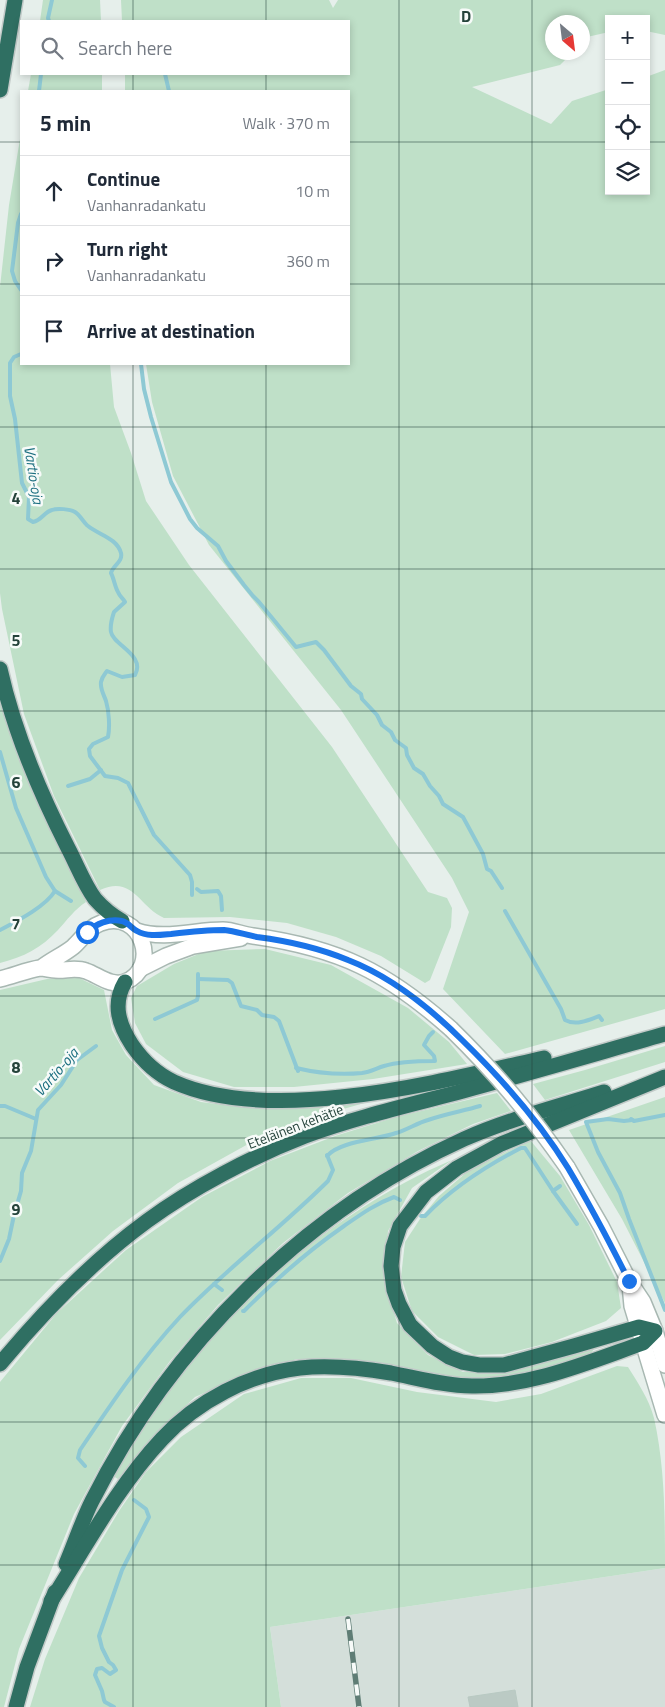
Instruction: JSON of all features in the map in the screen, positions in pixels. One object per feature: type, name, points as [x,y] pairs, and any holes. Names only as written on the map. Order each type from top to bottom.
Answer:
[{"type":"highway","points":[[0,90],[15,0]]},
{"type":"highway","points":[[0,669],[15,727],[26,758],[60,832],[90,892],[109,914],[122,921]]},
{"type":"highway","points":[[125,982],[119,991],[118,999],[121,1023],[130,1042],[143,1060],[160,1074],[174,1082],[234,1098],[280,1100],[352,1095],[481,1072],[665,1033]]},
{"type":"highway","name":"Eteläinen kehätie","points":[[0,1364],[69,1287],[100,1258],[148,1220],[199,1187],[253,1159],[304,1137],[373,1114],[463,1091],[665,1033]]},
{"type":"highway","points":[[16,1707],[27,1667],[91,1502],[148,1405],[216,1320],[250,1286],[280,1259],[360,1197],[404,1170],[464,1139],[504,1124],[665,1073]]},
{"type":"highway","points":[[52,1601],[131,1476],[162,1438],[194,1410],[242,1384],[270,1374],[300,1368],[329,1366],[365,1369],[471,1386],[500,1385],[531,1380],[644,1343],[655,1331],[638,1326],[504,1365],[479,1365],[462,1362],[449,1357],[432,1346],[410,1324],[394,1290],[390,1266],[393,1247],[400,1226],[426,1192],[457,1168],[501,1144],[665,1077]]},
{"type":"street","points":[[0,979],[41,968],[73,947],[97,924],[122,921],[137,931],[149,935],[225,930],[302,944],[350,960],[390,981],[424,1005],[486,1063],[518,1101],[567,1167],[601,1226],[629,1281],[643,1302],[655,1331],[665,1365]]},
{"type":"street","points":[[137,931],[143,946],[144,958],[140,969]]},
{"type":"street","points":[[41,968],[56,971],[85,970],[107,981],[125,982],[140,969],[166,956],[193,946],[250,936]]},
{"type":"street","points":[[629,1281],[632,1306],[665,1415]]},
{"type":"shaded area","points":[[665,1568],[665,1707],[281,1707],[270,1627]]},
{"type":"green space","points":[[43,0],[100,0],[101,20],[40,20]]},
{"type":"green space","points":[[121,0],[329,0],[333,8],[338,0],[665,0],[665,35],[650,32],[650,15],[605,15],[605,33],[590,36],[590,15],[545,15],[545,60],[565,60],[560,65],[472,87],[551,124],[572,101],[605,90],[605,195],[650,195],[650,76],[665,70],[665,1009],[505,1054],[443,989],[469,912],[452,878],[341,710],[209,545],[173,476],[152,402],[146,365],[350,365],[350,90],[125,90],[125,75],[350,75],[350,20],[122,20]]},
{"type":"green space","points":[[31,75],[102,75],[102,90],[28,90]]},
{"type":"green space","points":[[20,139],[20,365],[110,365],[114,407],[146,501],[189,565],[332,747],[428,892],[447,898],[452,908],[451,927],[430,980],[425,983],[381,956],[336,937],[287,923],[230,917],[164,918],[155,913],[128,889],[120,886],[111,886],[100,890],[54,796],[24,714],[2,609],[0,593],[0,287],[9,205]]},
{"type":"green space","points":[[0,697],[27,776],[86,902],[39,947],[17,958],[0,963]]},
{"type":"green space","points":[[265,949],[331,965],[408,1008],[449,1042],[467,1064],[373,1079],[294,1087],[234,1087],[183,1072],[146,1044],[135,1023],[131,998],[137,986],[174,964],[206,951]]},
{"type":"green space","points":[[79,978],[104,990],[112,1030],[126,1055],[154,1085],[201,1102],[247,1108],[295,1108],[375,1100],[294,1123],[250,1143],[178,1183],[113,1231],[58,1280],[0,1340],[0,990],[47,979]]},
{"type":"green space","points":[[665,1046],[665,1062],[545,1100],[533,1084],[585,1070]]},
{"type":"green space","points":[[497,1093],[511,1111],[473,1124],[418,1151],[348,1193],[283,1243],[218,1305],[170,1361],[122,1426],[74,1514],[19,1649],[4,1707],[0,1707],[0,1382],[57,1313],[126,1250],[202,1197],[270,1161],[335,1136],[396,1117]]},
{"type":"green space","points":[[665,1097],[665,1303],[622,1219],[569,1130]]},
{"type":"green space","points":[[530,1140],[560,1176],[589,1225],[617,1282],[621,1308],[606,1321],[552,1342],[505,1354],[474,1355],[438,1337],[412,1311],[401,1277],[405,1242],[420,1219],[439,1196],[468,1171]]},
{"type":"green space","points":[[452,1160],[412,1188],[388,1231],[384,1279],[397,1323],[428,1355],[463,1372],[503,1372],[596,1346],[589,1356],[528,1374],[498,1380],[460,1378],[345,1360],[297,1359],[252,1372],[195,1397],[154,1436],[118,1479],[113,1476],[152,1416],[195,1357],[250,1298],[280,1270],[345,1219],[415,1177]]},
{"type":"green space","points":[[617,1366],[628,1367],[646,1398],[654,1418],[662,1474],[665,1568],[270,1627],[281,1707],[30,1707],[45,1659],[79,1578],[119,1511],[146,1472],[181,1437],[244,1394],[301,1378],[351,1378],[417,1392],[496,1402],[541,1394]]},
{"type":"building","points":[[515,1690],[518,1707],[470,1707],[468,1697]]},
{"type":"waterway","name":"Vartio-oja","points":[[49,20],[52,0]]},
{"type":"waterway","name":"Vartio-oja","points":[[39,90],[41,75]]},
{"type":"waterway","points":[[165,75],[169,90]]},
{"type":"waterway","name":"Vartio-oja","points":[[20,217],[12,271],[20,288]]},
{"type":"waterway","name":"Vartio-oja","points":[[20,354],[14,357],[10,363],[10,396],[15,419],[22,483],[29,497],[28,519],[33,522],[36,521],[54,509],[73,511],[88,526],[116,544],[121,553],[121,559],[111,573],[117,590],[125,602],[114,612],[111,632],[113,637],[133,656],[137,668],[135,675],[122,677],[107,671],[103,677],[101,687],[108,714],[108,737],[93,744],[89,749],[90,756],[105,776],[118,778],[128,783],[154,835],[190,875],[192,895]]},
{"type":"waterway","points":[[141,365],[144,389],[151,417],[171,482],[190,519],[197,528],[218,546],[226,561],[244,585],[296,647],[316,642],[324,650],[351,686],[361,694],[362,699],[377,715],[382,725],[391,732],[395,740],[406,748],[407,755],[414,768],[423,774],[443,804],[463,817],[483,854],[487,869],[491,871],[502,888]]},
{"type":"waterway","points":[[0,752],[16,808],[46,877],[55,891],[71,901]]},
{"type":"waterway","points":[[68,786],[90,779],[101,770]]},
{"type":"waterway","points":[[197,889],[201,892],[218,891],[221,896],[222,910]]},
{"type":"waterway","points":[[0,930],[38,908],[55,891]]},
{"type":"waterway","points":[[505,911],[561,1009],[565,1020],[569,1022],[587,1021],[599,1016],[602,1020]]},
{"type":"waterway","name":"Vartio-oja","points":[[155,1019],[197,1000],[198,974]]},
{"type":"waterway","points":[[198,979],[228,980],[232,983],[241,1006],[257,1010],[262,1015],[274,1017],[279,1021],[298,1071]]},
{"type":"waterway","points":[[296,1068],[329,1073],[354,1074],[396,1064],[435,1061],[434,1056],[424,1045],[433,1032]]},
{"type":"waterway","name":"Vartio-oja","points":[[0,1261],[9,1239],[21,1191],[22,1173],[31,1151],[38,1110],[61,1085],[77,1060],[96,1046]]},
{"type":"waterway","points":[[0,1106],[5,1106],[36,1119]]},
{"type":"waterway","points":[[327,1156],[333,1151],[350,1144],[400,1132],[434,1118],[480,1106]]},
{"type":"waterway","points":[[631,1119],[634,1121],[665,1115]]},
{"type":"waterway","points":[[632,1120],[608,1119],[586,1122],[598,1152],[620,1193],[665,1310]]},
{"type":"waterway","points":[[421,1216],[425,1216],[458,1186],[495,1162],[521,1148],[525,1148],[577,1224]]},
{"type":"waterway","points":[[85,1466],[78,1458],[80,1450],[140,1365],[180,1317],[198,1299],[328,1181],[333,1170],[327,1155]]},
{"type":"waterway","points":[[553,1191],[560,1186]]},
{"type":"waterway","points":[[243,1311],[292,1266],[344,1226],[387,1200],[394,1197],[400,1200]]},
{"type":"waterway","points":[[214,1284],[222,1290]]},
{"type":"waterway","points":[[114,1707],[105,1702],[95,1675],[97,1669],[102,1668],[110,1674],[116,1670],[109,1662],[102,1648],[99,1636],[122,1570],[149,1517],[146,1509],[134,1500]]},
{"type":"railway","points":[[348,1619],[359,1707]]},
{"type":"route","points":[[87,932],[97,924],[112,921],[122,921],[137,931],[149,935],[225,930],[302,944],[326,951],[350,960],[390,981],[424,1005],[452,1030],[486,1063],[523,1106],[567,1167],[601,1226],[629,1281]]}]
